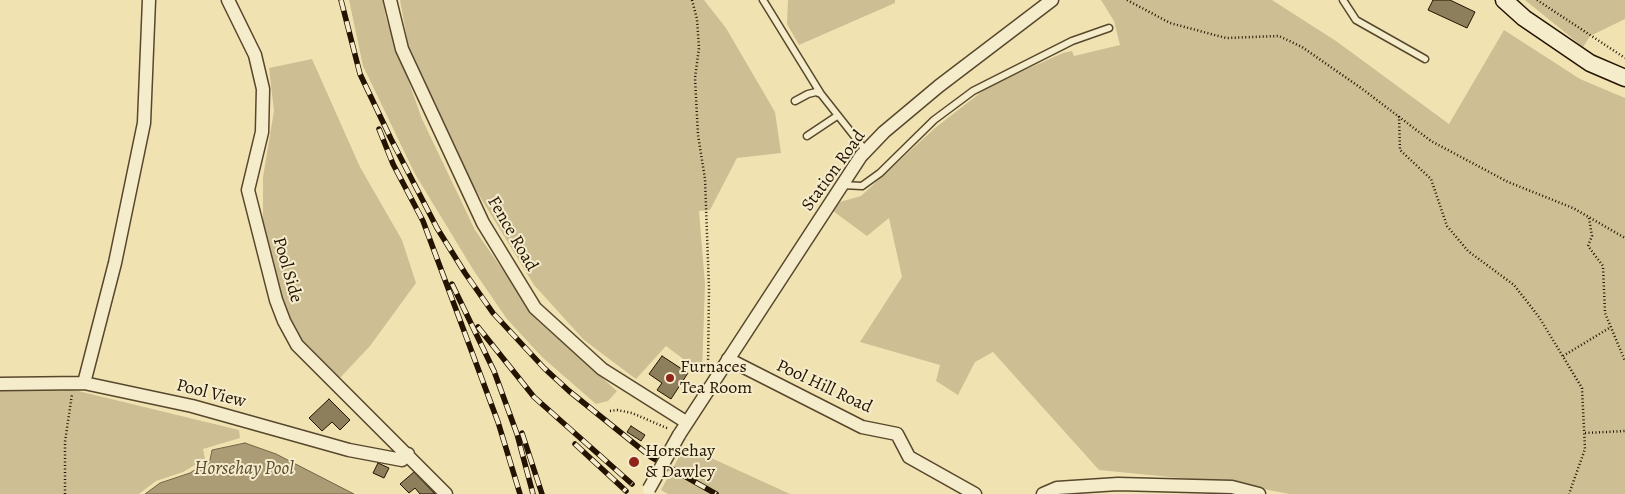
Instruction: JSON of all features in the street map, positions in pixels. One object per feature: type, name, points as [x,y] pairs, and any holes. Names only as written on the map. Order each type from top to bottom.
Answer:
[{"type":"main road","points":[[1504,0],[1524,18],[1590,63],[1625,78]]},
{"type":"street","points":[[79,383],[115,262],[143,132],[149,0]]},
{"type":"street","name":"Fence Road","points":[[390,0],[402,49],[483,223],[535,308],[602,369],[686,422]]},
{"type":"street","name":"Station Road","points":[[648,491],[686,422],[866,151],[884,132],[939,86],[1052,0]]},
{"type":"street","name":"Pool Side","points":[[230,1],[255,56],[262,89],[262,132],[248,190],[276,300],[284,321],[297,345],[446,494]]},
{"type":"street","name":"Pool Hill Road","points":[[728,359],[862,427],[897,434],[909,458],[975,494]]},
{"type":"street","name":"Pool View","points":[[0,384],[79,383],[192,406],[349,450],[402,460],[408,454]]},
{"type":"street","points":[[1043,494],[1056,488],[1118,484],[1168,489],[1232,487],[1258,494]]},
{"type":"lane","points":[[763,0],[821,94],[866,151]]},
{"type":"lane","points":[[1343,0],[1356,20],[1425,59]]},
{"type":"lane","points":[[842,185],[862,186],[880,173],[934,120],[973,90],[1072,41],[1109,28]]},
{"type":"lane","points":[[795,101],[808,94],[816,92],[821,94]]},
{"type":"lane","points":[[807,136],[837,116]]},
{"type":"path","points":[[692,0],[697,19],[699,48],[695,78],[698,135],[704,179],[710,289],[707,390]]},
{"type":"path","points":[[1127,0],[1170,23],[1226,38],[1279,36],[1309,52],[1440,146],[1508,182],[1572,208],[1625,238]]},
{"type":"path","points":[[1537,0],[1625,58]]},
{"type":"path","points":[[1398,116],[1400,150],[1431,179],[1447,226],[1468,251],[1514,285],[1539,317],[1582,388],[1585,449],[1569,494]]},
{"type":"path","points":[[1589,218],[1592,236],[1588,246],[1603,266],[1605,313],[1625,361]]},
{"type":"path","points":[[1563,356],[1611,327]]},
{"type":"path","points":[[65,494],[65,442],[79,383]]},
{"type":"path","points":[[610,411],[618,410],[632,413],[668,428],[678,435]]},
{"type":"path","points":[[1585,433],[1625,432]]},
{"type":"shaded area","points":[[349,0],[383,0],[386,18],[422,119],[475,230],[538,321],[617,391],[608,401],[596,404],[542,357],[507,319],[474,271],[415,174],[363,66]]},
{"type":"shaded area","points":[[400,0],[704,0],[726,28],[775,112],[781,153],[737,158],[710,210],[699,211],[705,284],[702,373],[666,346],[636,379],[584,340],[534,285],[474,187],[408,44]]},
{"type":"shaded area","points":[[788,0],[895,0],[895,3],[799,45],[787,24]]},
{"type":"shaded area","points":[[1101,0],[1272,0],[1336,41],[1449,124],[1504,30],[1580,79],[1625,98],[1625,494],[1290,494],[1230,483],[1099,470],[993,352],[975,362],[958,395],[936,381],[940,365],[860,342],[902,277],[889,218],[867,236],[833,211],[840,202],[861,196],[935,128],[989,86],[1063,53],[1072,51],[1074,56],[1120,45],[1114,21]]},
{"type":"shaded area","points":[[1525,0],[1625,0],[1625,19],[1590,36],[1583,47]]},
{"type":"shaded area","points":[[312,59],[360,167],[402,240],[416,283],[370,346],[338,380],[317,359],[302,340],[285,308],[263,224],[263,177],[274,111],[269,68]]},
{"type":"shaded area","points":[[74,390],[239,430],[240,438],[203,449],[205,459],[183,472],[156,481],[139,494],[0,494],[0,391]]},
{"type":"shaded area","points":[[685,446],[790,494],[668,494],[661,490]]},
{"type":"water","name":"Horsehay Pool","points":[[245,443],[276,454],[354,494],[145,494],[160,483],[190,473],[210,460],[212,450]]},
{"type":"building","points":[[1433,0],[1450,0],[1475,12],[1467,28],[1428,10]]},
{"type":"building","name":"Furnaces Tea Room","points":[[662,356],[688,373],[671,399],[657,390],[662,383],[649,374]]},
{"type":"building","points":[[329,399],[350,420],[340,430],[332,422],[322,431],[309,418]]},
{"type":"building","points":[[631,426],[645,435],[641,441],[627,432]]},
{"type":"building","points":[[378,463],[389,468],[384,478],[373,473]]},
{"type":"building","points":[[414,472],[435,494],[420,494],[415,488],[409,493],[400,484]]},
{"type":"railway","points":[[341,0],[360,74],[391,139],[437,228],[493,313],[544,368],[569,391],[651,457],[716,494]]},
{"type":"railway","points":[[379,129],[393,164],[423,221],[498,422],[520,494]]},
{"type":"railway","points":[[452,284],[494,371],[517,434],[533,494]]},
{"type":"railway","points":[[478,327],[534,397],[632,484]]},
{"type":"railway","points":[[522,433],[542,494]]},
{"type":"railway","points":[[575,444],[626,491]]},
{"type":"place","name":"Furnaces Tea Room","points":[[670,378]]},
{"type":"place","name":"Horsehay & Dawley","points":[[634,462]]}]
